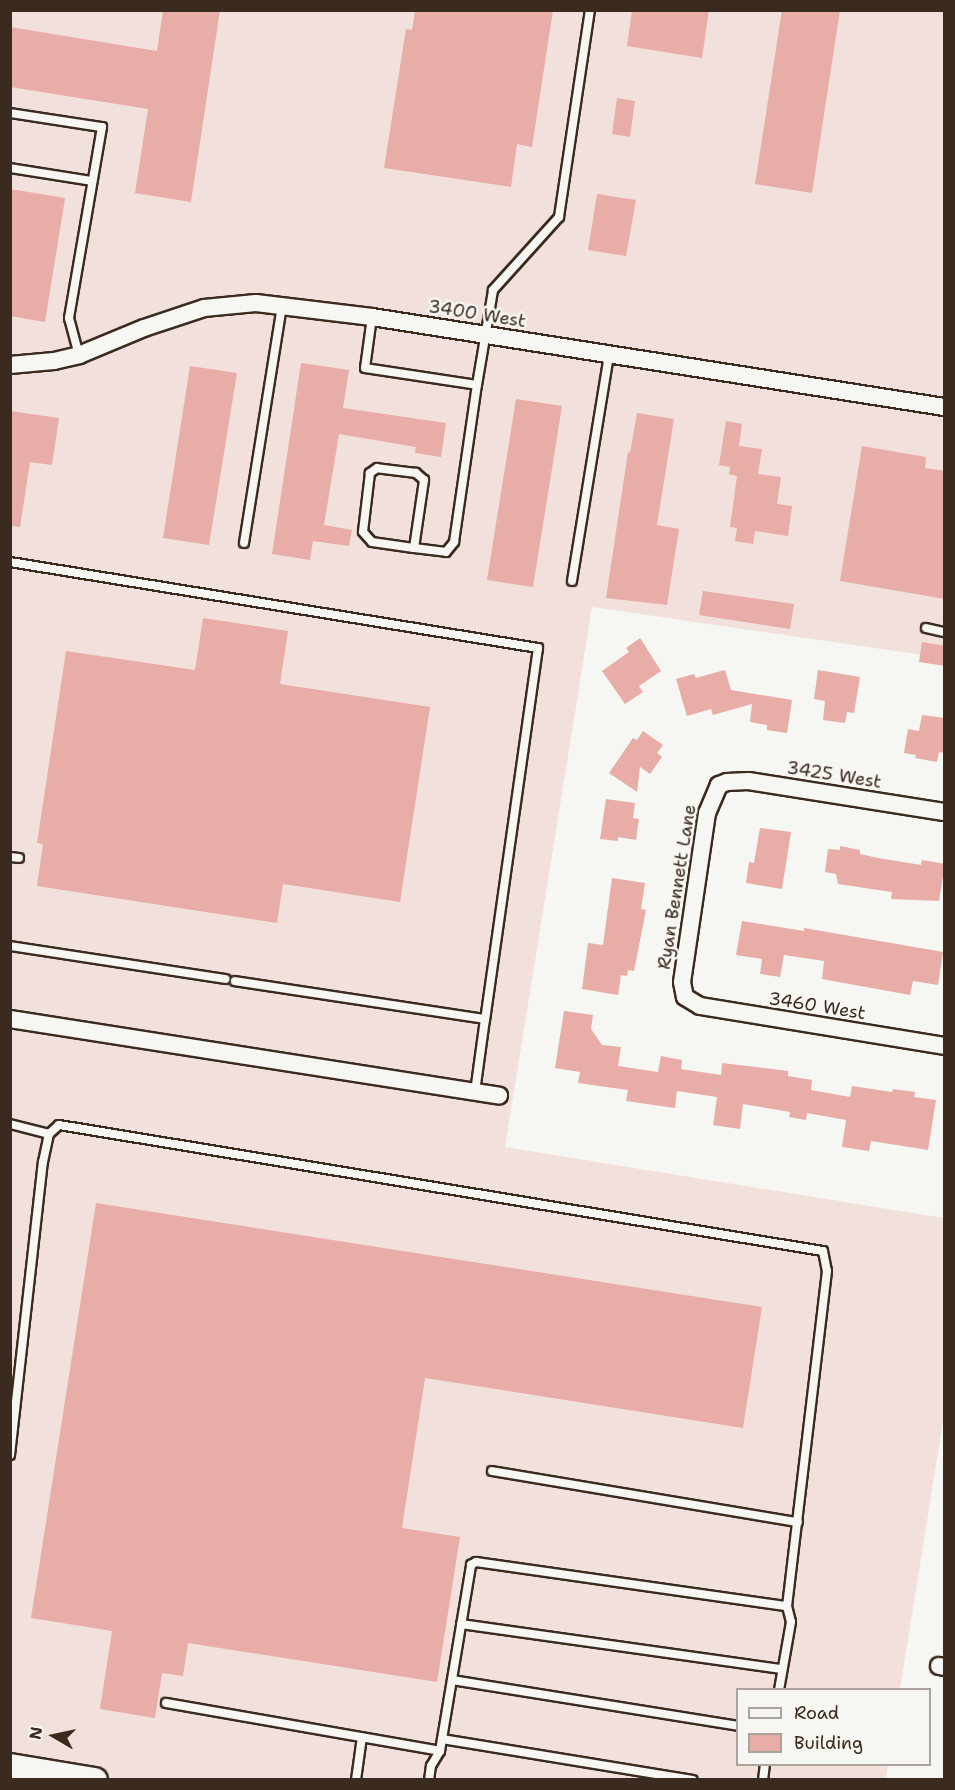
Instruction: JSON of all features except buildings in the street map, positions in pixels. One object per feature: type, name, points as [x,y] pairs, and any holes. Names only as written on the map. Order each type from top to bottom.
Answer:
[{"type":"street","name":"3400 West","points":[[10,365],[54,361],[78,355],[144,328],[204,308],[228,304],[282,305],[372,317],[945,407]]},
{"type":"street","name":"3425 West","points":[[719,785],[727,782],[748,781],[945,812]]},
{"type":"street","name":"Ryan Bennett Lane","points":[[685,997],[683,970],[704,835],[710,803],[719,785]]},
{"type":"street","name":"3460 West","points":[[685,997],[710,1008],[945,1046]]},
{"type":"street","points":[[10,1019],[499,1096]]},
{"type":"street","points":[[10,1766],[58,1777],[95,1779]]},
{"type":"lane","points":[[414,548],[424,480],[416,473],[377,468],[370,473],[363,532],[372,542],[414,548],[446,552],[454,542],[493,290],[559,218],[590,10]]},
{"type":"lane","points":[[10,113],[102,127],[69,318],[78,355]]},
{"type":"lane","points":[[10,168],[92,181]]},
{"type":"lane","points":[[244,543],[282,305]]},
{"type":"lane","points":[[372,317],[365,368],[477,385]]},
{"type":"lane","points":[[572,581],[609,354]]},
{"type":"lane","points":[[10,562],[538,648],[475,1092]]},
{"type":"lane","points":[[926,628],[945,632]]},
{"type":"lane","points":[[10,946],[225,979]]},
{"type":"lane","points":[[235,981],[485,1019]]},
{"type":"lane","points":[[10,1124],[49,1134]]},
{"type":"lane","points":[[10,1455],[43,1162],[49,1134],[59,1125],[823,1251],[827,1271],[787,1606],[791,1622],[779,1688]]},
{"type":"lane","points":[[492,1471],[798,1522]]},
{"type":"lane","points":[[429,1779],[431,1766],[440,1750],[471,1565],[476,1562],[787,1606]]},
{"type":"lane","points":[[461,1623],[782,1669]]},
{"type":"lane","points":[[452,1680],[736,1726]]},
{"type":"lane","points":[[166,1703],[440,1750]]},
{"type":"lane","points":[[356,1779],[362,1737]]},
{"type":"lane","points":[[442,1738],[693,1779]]},
{"type":"shaded area","points":[[11,11],[944,11],[944,658],[592,607],[505,1147],[944,1218],[944,1415],[900,1688],[736,1688],[736,1766],[888,1766],[886,1779],[11,1780]]}]
